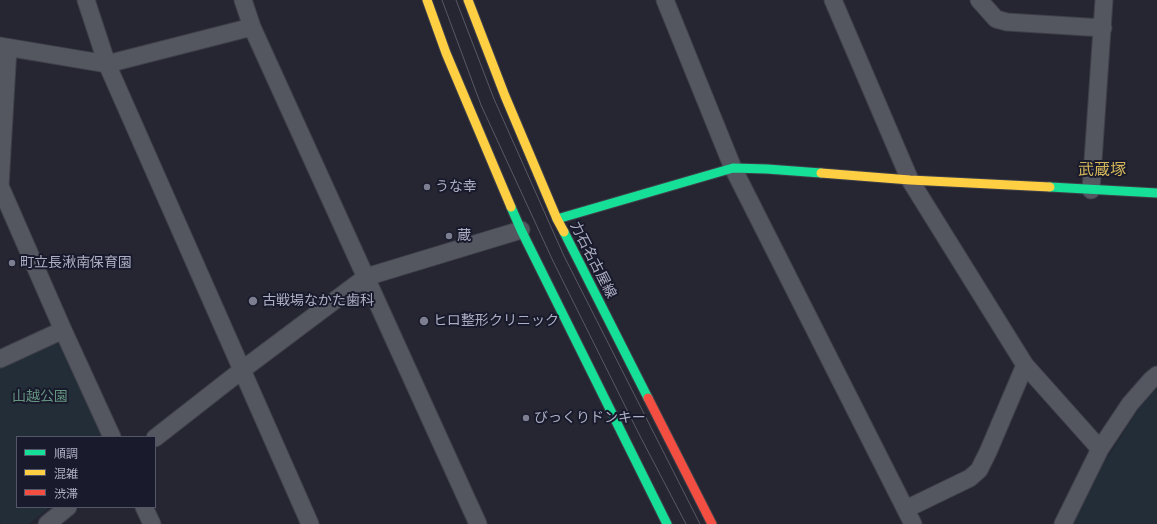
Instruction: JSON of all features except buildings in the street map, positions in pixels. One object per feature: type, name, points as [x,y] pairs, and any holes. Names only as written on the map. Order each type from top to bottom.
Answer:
[{"type":"main road","points":[[427,0],[446,53],[521,230],[667,524]]},
{"type":"main road","name":"力石名古屋線","points":[[468,0],[505,96],[557,219],[712,524]]},
{"type":"main road","points":[[557,219],[733,168],[767,169],[910,180],[1157,193]]},
{"type":"street","points":[[86,0],[107,64],[310,524]]},
{"type":"street","points":[[243,0],[252,27],[478,524]]},
{"type":"street","points":[[665,0],[733,168],[909,517],[970,478],[979,470],[1026,365]]},
{"type":"street","points":[[833,0],[910,180],[1026,365],[1100,449]]},
{"type":"street","points":[[979,0],[996,19],[1007,22],[1103,28]]},
{"type":"street","points":[[1091,190],[1104,0]]},
{"type":"street","points":[[112,436],[0,186],[4,47],[107,64],[252,27]]},
{"type":"street","points":[[156,437],[242,370],[366,277],[521,230]]},
{"type":"street","points":[[0,359],[63,330]]},
{"type":"street","points":[[1063,524],[1100,449],[1130,404],[1151,380],[1157,376]]},
{"type":"street","points":[[47,524],[67,508]]},
{"type":"street","points":[[144,508],[152,524]]},
{"type":"green space","name":"山越公園","points":[[54,343],[62,347],[102,436],[16,436],[16,508],[49,508],[29,524],[2,524],[0,521],[0,367]]},
{"type":"green space","points":[[1157,388],[1157,524],[1070,524],[1096,473],[1139,408]]},
{"type":"tram line","points":[[442,0],[481,105],[553,261],[640,436],[686,524]]},
{"type":"tram line","points":[[456,0],[494,99],[564,256],[700,524]]},
{"type":"traffic: fast","points":[[557,219],[733,168],[821,173]]},
{"type":"traffic: fast","points":[[1050,187],[1157,193]]},
{"type":"traffic: fast","points":[[511,207],[667,524]]},
{"type":"traffic: fast","points":[[564,232],[648,398]]},
{"type":"traffic: slow","points":[[427,0],[446,53],[511,207]]},
{"type":"traffic: slow","points":[[468,0],[505,96],[557,219],[564,232]]},
{"type":"traffic: slow","points":[[821,173],[910,180],[1050,187]]},
{"type":"traffic: jam","points":[[648,398],[712,524]]},
{"type":"place","name":"うな幸","points":[[427,187]]},
{"type":"place","name":"蔵","points":[[449,236]]},
{"type":"place","name":"町立長湫南保育園","points":[[12,263]]},
{"type":"place","name":"古戦場なかた歯科","points":[[253,301]]},
{"type":"place","name":"ヒロ整形クリニック","points":[[424,321]]},
{"type":"place","name":"びっくりドンキー","points":[[526,418]]},
{"type":"district","name":"武蔵塚","points":[[1102,170]]}]
